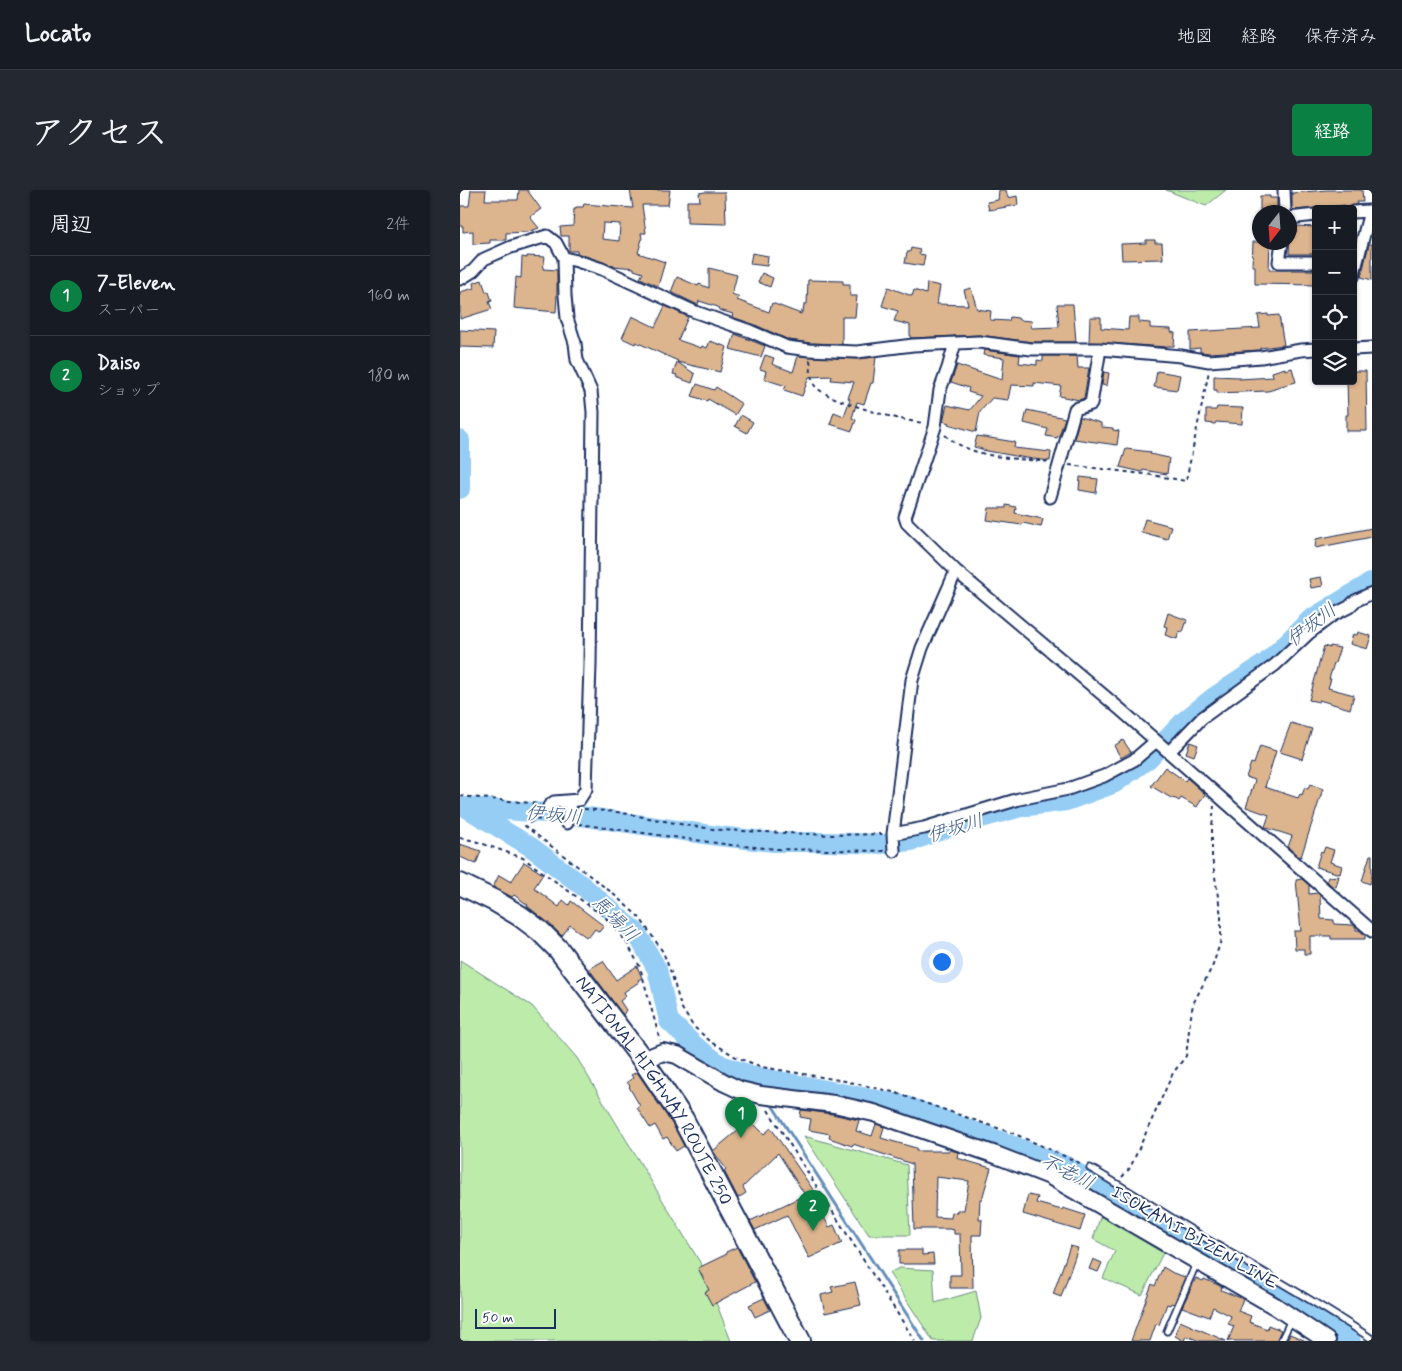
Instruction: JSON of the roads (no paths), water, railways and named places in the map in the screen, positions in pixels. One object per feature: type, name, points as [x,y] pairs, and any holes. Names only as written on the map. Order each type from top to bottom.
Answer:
[{"type":"highway","name":"NATIONAL HIGHWAY ROUTE 250","points":[[460,884],[495,901],[540,931],[559,950],[643,1060],[683,1119],[800,1341]]},
{"type":"main road","name":"ISOKAMI BIZEN LINE","points":[[643,1060],[663,1052],[677,1055],[740,1090],[768,1096],[834,1104],[874,1113],[1005,1158],[1050,1176],[1275,1306],[1328,1341]]},
{"type":"street","points":[[1284,190],[1284,205]]},
{"type":"street","points":[[1357,212],[1368,211],[1370,215],[1357,262]]},
{"type":"street","points":[[1297,217],[1312,215]]},
{"type":"street","points":[[460,280],[484,259],[511,247],[547,236],[556,243],[564,258],[567,318],[575,343],[577,360],[590,391],[593,412],[590,665],[586,788],[580,800],[554,802],[549,806]]},
{"type":"street","points":[[1281,250],[1279,262],[1312,262]]},
{"type":"street","points":[[564,258],[602,269],[693,311],[750,331],[786,347],[809,350],[857,352],[913,345],[979,342],[1031,349],[1100,349],[1181,356],[1209,361],[1262,357],[1312,349]]},
{"type":"street","points":[[956,343],[940,390],[935,427],[905,516],[907,523],[956,571],[1121,710],[1372,931]]},
{"type":"street","points":[[1357,348],[1372,348]]},
{"type":"street","points":[[1050,496],[1075,409],[1091,404],[1100,349]]},
{"type":"street","points":[[956,571],[922,648],[912,680],[893,843],[901,833],[924,828],[1019,798],[1068,789],[1104,776],[1162,746],[1275,666],[1309,633],[1355,601],[1372,593]]},
{"type":"lane","points":[[1090,1168],[1302,1294],[1372,1339]]},
{"type":"lane","points":[[1167,1332],[1198,1261]]},
{"type":"lane","points":[[1281,1341],[1292,1318]]},
{"type":"waterway","points":[[460,440],[460,489]]},
{"type":"waterway","name":"伊坂川","points":[[469,807],[581,816],[718,836],[774,842],[883,844],[911,841],[955,825],[1021,807],[1066,801],[1115,783],[1148,759],[1183,722],[1214,697],[1267,662],[1311,619],[1372,582]]},
{"type":"waterway","name":"不老川","points":[[465,807],[531,847],[584,887],[636,932],[657,969],[669,1021],[694,1045],[721,1065],[753,1076],[904,1105],[1064,1165],[1312,1313],[1351,1341]]},
{"type":"waterway","points":[[753,1076],[761,1089]]},
{"type":"waterway","points":[[770,1102],[924,1341]]},
{"type":"place","name":"7-Eleven","points":[[741,1138]]},
{"type":"place","name":"Daiso","points":[[813,1231]]},
{"type":"water label","name":"馬場川","points":[[616,918]]}]
